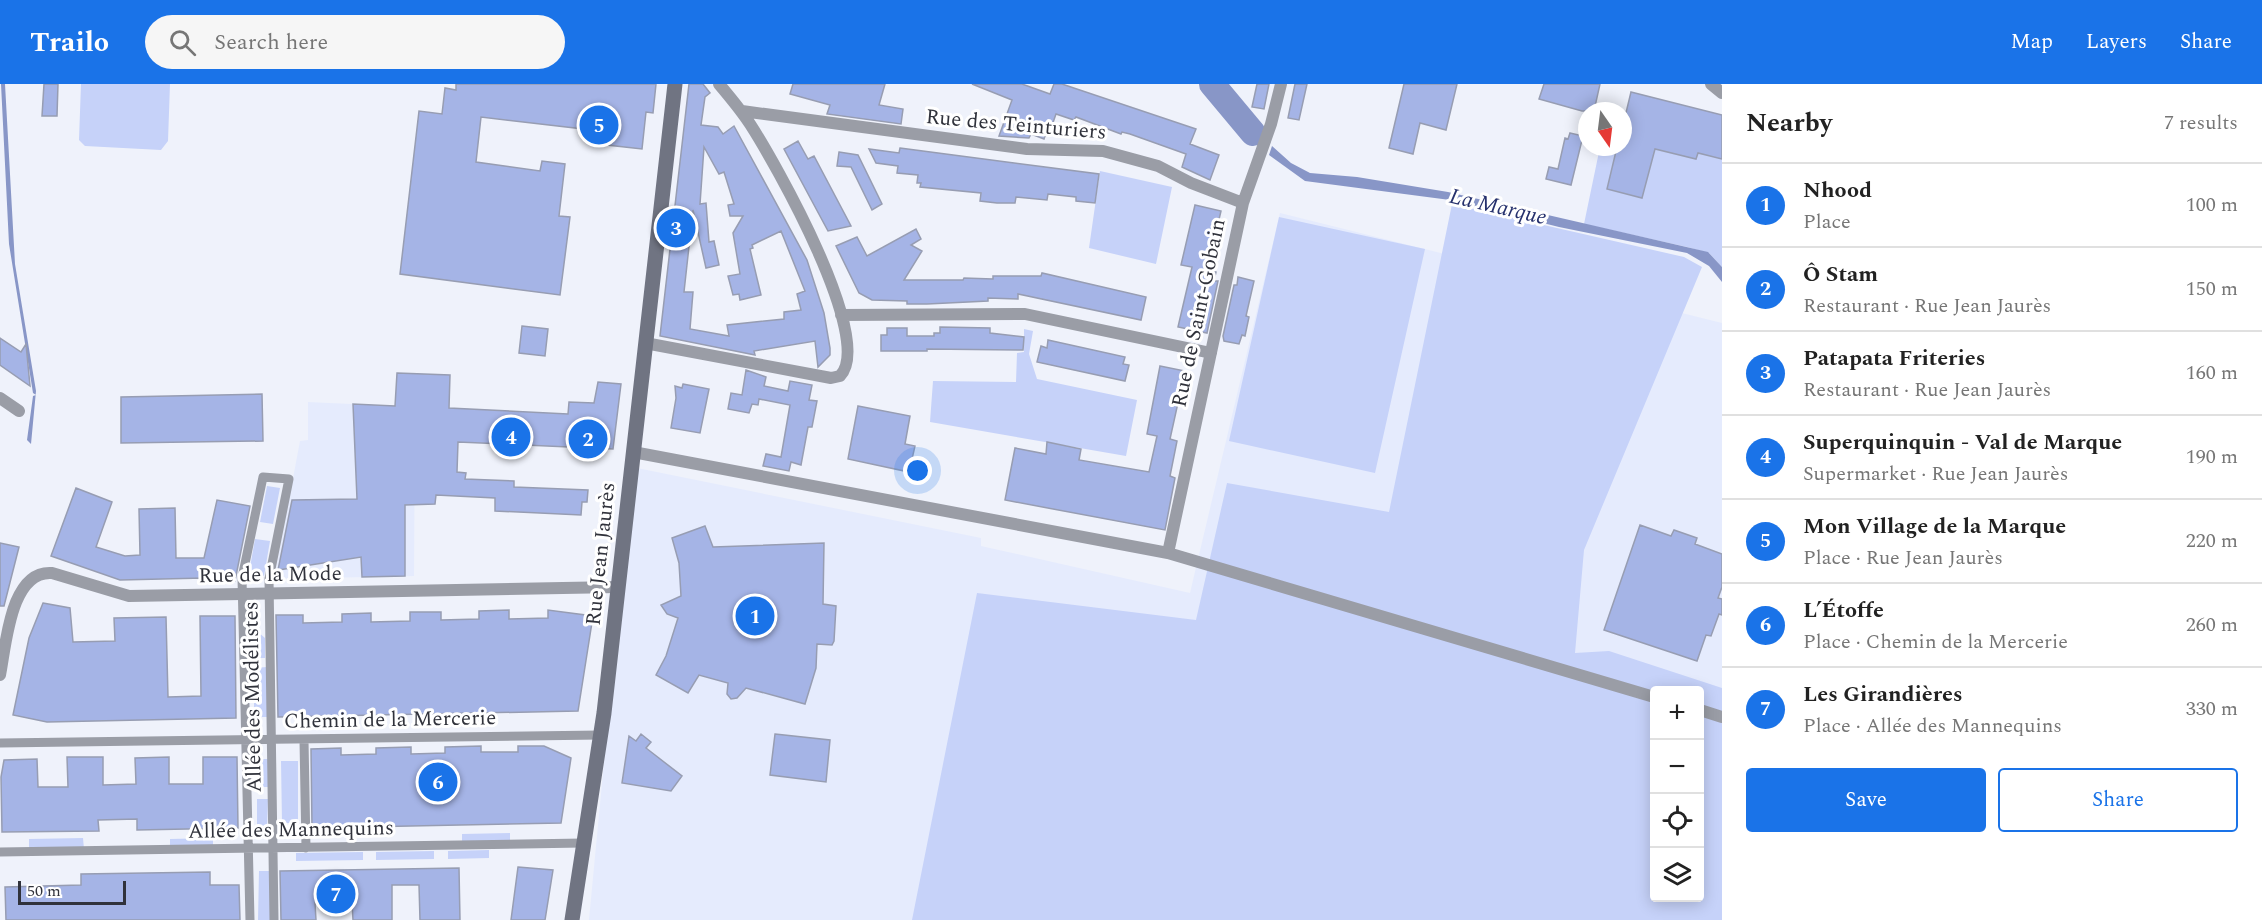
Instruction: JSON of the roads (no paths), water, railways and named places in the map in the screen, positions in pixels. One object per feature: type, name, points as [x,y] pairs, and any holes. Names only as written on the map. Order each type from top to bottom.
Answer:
[{"type":"main road","name":"Rue Jean Jaurès","points":[[572,920],[601,735],[675,84]]},
{"type":"street","points":[[645,343],[831,378],[843,372],[848,361],[841,315],[830,278],[812,235],[742,111],[719,84]]},
{"type":"street","name":"Rue de Saint-Gobain","points":[[1168,553],[1243,203],[1271,124],[1281,84]]},
{"type":"street","points":[[1711,84],[1722,93]]},
{"type":"street","name":"Rue des Teinturiers","points":[[742,111],[1027,149],[1103,151],[1158,166],[1191,183],[1243,203]]},
{"type":"street","points":[[841,315],[1025,314],[1211,353]]},
{"type":"street","points":[[0,398],[18,411]]},
{"type":"street","points":[[633,452],[1168,553],[1650,696]]},
{"type":"street","name":"Allée des Modélistes","points":[[250,920],[242,578],[262,477],[289,479],[269,579],[274,920]]},
{"type":"street","name":"Rue de la Mode","points":[[0,675],[18,596],[30,579],[40,573],[52,573],[121,596],[618,587]]},
{"type":"street","points":[[1704,711],[1722,717]]},
{"type":"street","name":"Chemin de la Mercerie","points":[[0,743],[601,735]]},
{"type":"street","points":[[304,740],[306,848]]},
{"type":"street","name":"Allée des Mannequins","points":[[0,852],[583,843]]},
{"type":"water","points":[[1,84],[5,84],[15,264],[36,395],[33,393],[9,244]]},
{"type":"water","points":[[1272,146],[1291,163],[1310,173],[1357,177],[1448,192],[1708,252],[1722,267],[1722,282],[1709,266],[1687,253],[1559,227],[1450,200],[1305,181],[1269,155]]},
{"type":"water","points":[[36,395],[31,444],[27,440],[33,396]]},
{"type":"waterway","name":"La Marque","points":[[1212,84],[1253,133]]},
{"type":"place","name":"Mon Village de la Marque","points":[[599,125]]},
{"type":"place","name":"Patapata Friteries","points":[[676,228]]},
{"type":"place","name":"Superquinquin - Val de Marque","points":[[511,437]]},
{"type":"place","name":"Ô Stam","points":[[588,439]]},
{"type":"place","name":"Nhood","points":[[755,616]]},
{"type":"place","name":"L’Étoffe","points":[[438,782]]},
{"type":"place","name":"Les Girandières","points":[[336,894]]}]
